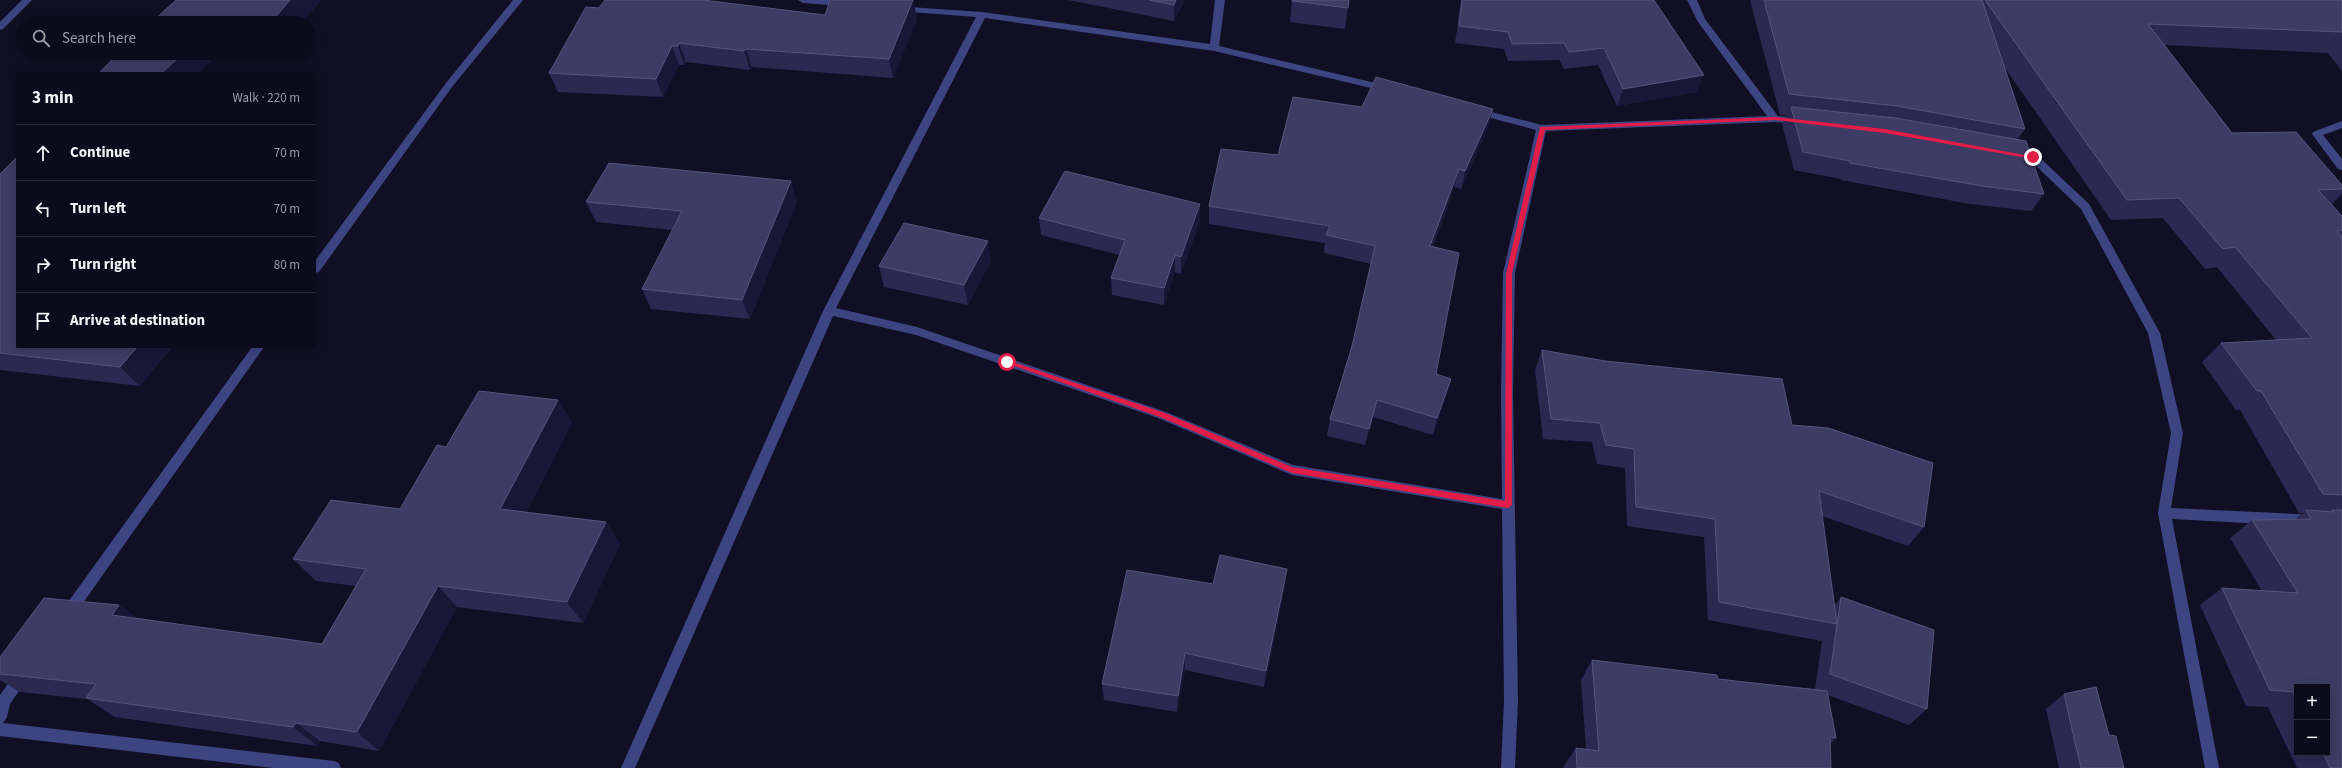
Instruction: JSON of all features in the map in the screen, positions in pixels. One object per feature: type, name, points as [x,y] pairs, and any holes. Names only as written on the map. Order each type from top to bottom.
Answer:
[{"type":"street","points":[[0,27],[27,0]]},
{"type":"street","points":[[316,268],[449,85],[518,0]]},
{"type":"street","points":[[803,0],[858,4]]},
{"type":"street","points":[[1214,48],[1220,0]]},
{"type":"street","points":[[1692,0],[1701,20],[1775,119]]},
{"type":"street","points":[[888,7],[982,15],[1214,48],[1399,91]]},
{"type":"street","points":[[628,768],[829,311],[982,15]]},
{"type":"street","points":[[1467,109],[1542,128],[1775,119],[1814,123]]},
{"type":"street","points":[[2342,124],[2317,134],[2342,166]]},
{"type":"street","points":[[1508,768],[1511,701],[1508,505],[1509,274],[1542,128]]},
{"type":"street","points":[[2002,151],[2033,157],[2085,207],[2154,333],[2177,433],[2164,513],[2212,768]]},
{"type":"street","points":[[829,311],[917,331],[1162,415],[1292,470],[1508,505]]},
{"type":"street","points":[[61,624],[257,348]]},
{"type":"street","points":[[2164,513],[2342,522]]},
{"type":"street","points":[[0,717],[4,701],[32,662]]},
{"type":"street","points":[[0,729],[334,768]]},
{"type":"building","points":[[176,0],[290,0],[276,16],[159,16]]},
{"type":"building","points":[[605,0],[703,0],[825,15],[830,0],[913,0],[889,59],[746,49],[744,51],[679,43],[678,46],[672,46],[656,79],[549,73],[586,7],[599,8]]},
{"type":"building","points":[[1149,0],[1176,0],[1174,5]]},
{"type":"building","points":[[1292,0],[1349,0],[1348,8]]},
{"type":"building","points":[[1462,0],[1654,0],[1704,75],[1623,89],[1604,48],[1569,52],[1564,43],[1512,44],[1508,32],[1459,26]]},
{"type":"building","points":[[1764,0],[1982,0],[2025,129],[1897,106],[1789,94]]},
{"type":"building","points":[[1985,0],[2342,0],[2342,32],[2148,24],[2232,133],[2296,132],[2342,185],[2342,189],[2318,190],[2342,216],[2342,230],[2337,231],[2342,236],[2342,495],[2323,494],[2261,391],[2257,391],[2221,343],[2312,338],[2235,247],[2223,249],[2179,198],[2127,200]]},
{"type":"building","points":[[112,60],[176,60],[163,72],[100,72]]},
{"type":"building","points":[[1376,77],[1493,109],[1465,171],[1459,169],[1430,246],[1459,253],[1436,374],[1451,379],[1437,418],[1377,400],[1369,429],[1330,419],[1352,346],[1375,246],[1326,235],[1330,226],[1209,206],[1221,149],[1278,155],[1293,97],[1362,107]]},
{"type":"building","points":[[1791,107],[1895,118],[2026,141],[2044,194],[1982,186],[1850,163],[1850,161],[1803,152]]},
{"type":"building","points":[[16,158],[16,348],[136,348],[120,367],[0,353],[0,174]]},
{"type":"building","points":[[609,163],[791,181],[742,300],[642,289],[682,211],[586,202]]},
{"type":"building","points":[[1065,171],[1200,204],[1181,257],[1175,255],[1164,288],[1111,278],[1125,240],[1039,218]]},
{"type":"building","points":[[904,223],[988,241],[964,285],[879,266]]},
{"type":"building","points":[[1542,350],[1605,361],[1782,379],[1792,425],[1828,428],[1933,463],[1924,527],[1819,491],[1837,624],[1719,602],[1715,519],[1636,507],[1634,449],[1606,445],[1600,423],[1551,419]]},
{"type":"building","points":[[479,391],[558,400],[500,509],[606,522],[567,602],[438,586],[357,732],[296,723],[293,727],[86,698],[96,684],[0,674],[0,657],[44,598],[119,605],[112,615],[322,644],[366,569],[293,559],[331,500],[400,509],[437,445],[446,447]]},
{"type":"building","points":[[2306,510],[2333,512],[2332,510],[2342,510],[2342,768],[2330,768],[2324,756],[2330,756],[2330,684],[2294,684],[2294,694],[2293,692],[2270,690],[2222,588],[2298,593],[2252,520],[2311,519]]},
{"type":"building","points":[[1220,555],[1287,569],[1266,671],[1185,653],[1178,696],[1102,684],[1127,570],[1213,584]]},
{"type":"building","points":[[1841,597],[1934,630],[1927,709],[1830,674]]},
{"type":"building","points":[[1592,660],[1717,675],[1718,679],[1827,691],[1836,738],[1830,737],[1831,768],[1577,768],[1576,748],[1599,751]]},
{"type":"building","points":[[2096,687],[2109,735],[2116,736],[2124,768],[2081,768],[2064,694]]},
{"type":"route","points":[[1007,362],[1162,415],[1292,470],[1508,505],[1507,392],[1509,274],[1542,128],[1775,119],[1885,131],[2033,157]]}]
